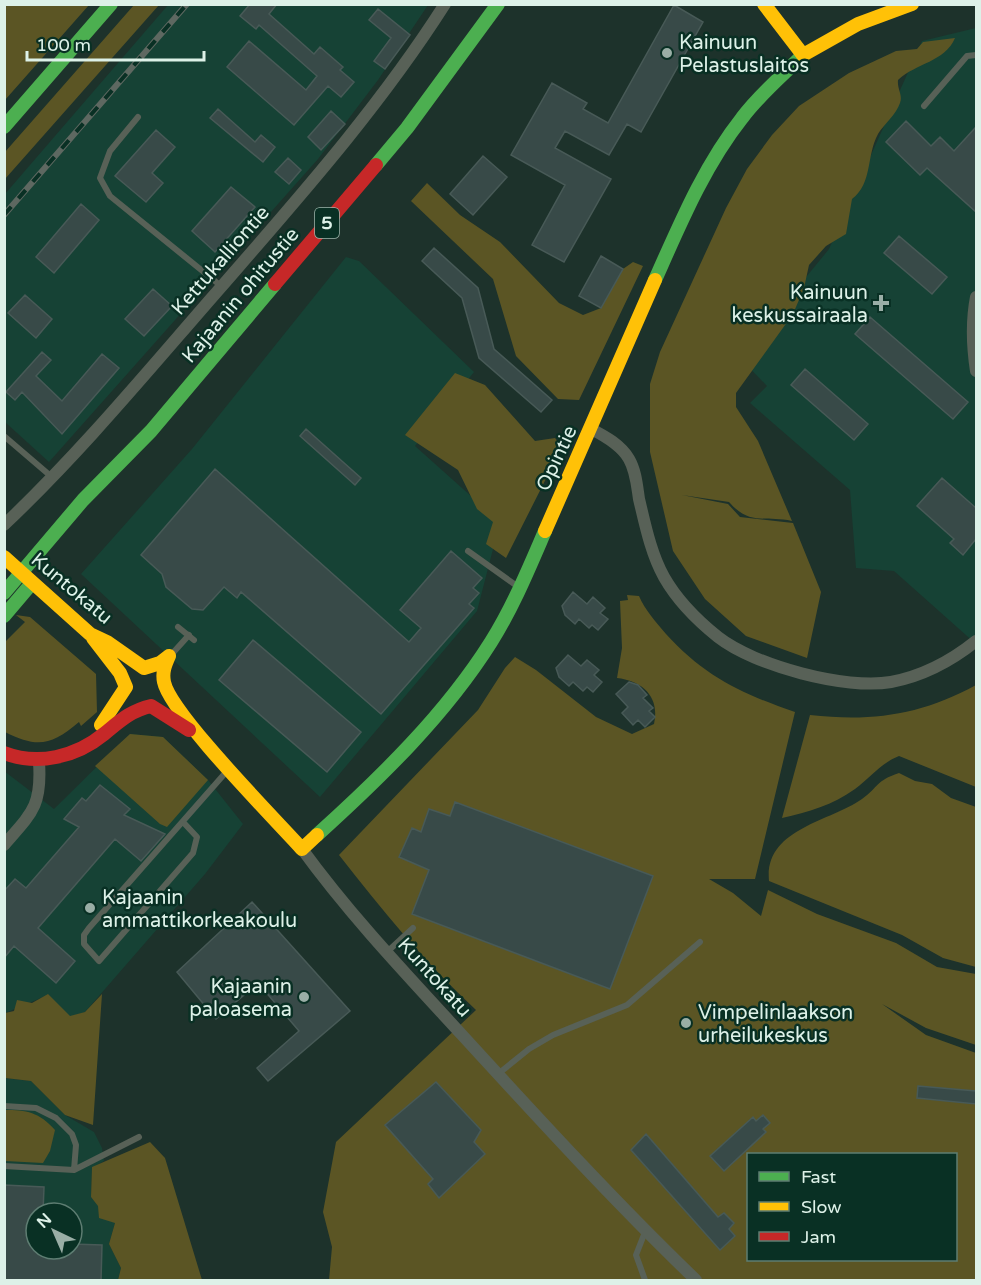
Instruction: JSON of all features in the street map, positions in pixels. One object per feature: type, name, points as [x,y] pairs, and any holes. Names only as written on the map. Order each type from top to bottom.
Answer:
[{"type":"main road","points":[[4,127],[111,4]]},
{"type":"main road","points":[[764,4],[803,55]]},
{"type":"main road","name":"Opintie","points":[[302,849],[412,742],[454,694],[488,647],[520,588],[575,458],[591,429],[689,204],[711,164],[742,117],[803,55],[858,24],[912,4]]},
{"type":"main road","name":"Kajaanin ohitustie","points":[[4,593],[49,548],[83,500],[151,431],[407,128],[497,6]]},
{"type":"main road","name":"Kuntokatu","points":[[4,558],[90,634],[107,642],[144,668]]},
{"type":"main road","points":[[7,613],[39,574]]},
{"type":"main road","points":[[90,634],[120,673],[129,698],[134,703],[151,706],[202,738]]},
{"type":"main road","points":[[82,746],[111,714],[134,672],[170,656]]},
{"type":"main road","points":[[4,753],[17,759],[39,762],[93,741],[129,712],[151,706],[160,700],[164,684],[163,669],[170,656]]},
{"type":"main road","points":[[144,668],[159,674],[164,684]]},
{"type":"main road","name":"Kuntokatu","points":[[164,684],[171,699],[202,738],[302,849]]},
{"type":"street","name":"Kettukalliontie","points":[[4,525],[54,478],[319,177],[390,86],[445,4]]},
{"type":"street","points":[[976,297],[972,321],[976,371]]},
{"type":"street","points":[[591,429],[609,438],[628,458],[651,545],[664,577],[689,611],[720,639],[797,673],[858,684],[892,682],[921,673],[958,655],[976,641]]},
{"type":"street","points":[[4,845],[30,815],[38,801],[39,762]]},
{"type":"street","name":"Kuntokatu","points":[[302,849],[387,953],[498,1075],[645,1232],[696,1281]]},
{"type":"lane","points":[[924,106],[967,56],[976,55]]},
{"type":"lane","points":[[138,117],[110,152],[100,178],[110,196],[221,286]]},
{"type":"lane","points":[[4,436],[54,478]]},
{"type":"lane","points":[[468,551],[520,588]]},
{"type":"lane","points":[[170,656],[191,638],[178,627]]},
{"type":"lane","points":[[183,822],[197,837],[193,853],[99,961],[84,944],[84,935],[229,768]]},
{"type":"lane","points":[[387,953],[413,928]]},
{"type":"lane","points":[[498,1075],[528,1049],[553,1035],[627,1005],[700,942]]},
{"type":"lane","points":[[4,1106],[36,1108],[56,1118],[72,1134],[76,1145],[74,1170]]},
{"type":"lane","points":[[4,1166],[74,1170],[139,1137]]},
{"type":"lane","points":[[644,1280],[636,1255],[645,1232]]},
{"type":"shaded area","points":[[4,5],[89,5],[5,100]]},
{"type":"shaded area","points":[[134,5],[159,5],[5,179],[5,152]]},
{"type":"shaded area","points":[[168,5],[428,5],[378,80],[318,159],[49,462],[5,422],[5,194]]},
{"type":"shaded area","name":"Kainuun keskussairaala","points":[[976,28],[976,644],[894,571],[856,568],[850,490],[750,403],[767,386],[740,358],[829,249],[922,41]]},
{"type":"shaded area","points":[[955,38],[944,52],[898,80],[900,103],[874,142],[863,185],[852,199],[846,234],[826,246],[809,265],[804,288],[793,314],[736,393],[736,407],[758,441],[792,521],[751,517],[729,502],[682,495],[728,504],[740,517],[793,523],[821,592],[807,658],[746,636],[705,599],[673,551],[650,452],[650,384],[660,352],[726,208],[747,169],[772,135],[799,106],[849,73],[896,51],[917,49],[923,42]]},
{"type":"shaded area","points":[[427,183],[460,215],[500,242],[559,303],[583,315],[601,308],[623,269],[633,262],[643,266],[579,400],[558,399],[516,356],[493,279],[411,201]]},
{"type":"shaded area","points":[[346,257],[359,261],[474,372],[415,446],[500,522],[477,611],[320,797],[81,574],[192,449]]},
{"type":"shaded area","points":[[455,373],[485,385],[535,441],[555,438],[562,447],[506,558],[486,544],[493,522],[477,509],[458,470],[405,435]]},
{"type":"shaded area","name":"Vimpelinlaakson urheilukeskus","points":[[627,595],[639,596],[666,634],[695,661],[725,682],[795,712],[755,879],[709,879],[733,893],[761,916],[768,890],[817,914],[896,943],[937,967],[976,974],[976,1045],[926,1028],[882,1004],[926,1035],[976,1053],[976,1280],[329,1280],[332,1247],[323,1212],[336,1142],[476,1010],[404,936],[339,855],[478,710],[505,668],[515,657],[536,670],[596,717],[632,734],[654,724],[654,706],[648,692],[635,683],[617,678],[622,648],[620,601],[628,600]]},
{"type":"shaded area","points":[[16,615],[30,617],[96,674],[97,712],[81,726],[79,722],[52,740],[26,741],[5,732],[4,643],[25,622]]},
{"type":"shaded area","points":[[976,685],[976,787],[899,756],[855,789],[829,804],[782,818],[810,715],[854,717],[896,714],[936,703]]},
{"type":"shaded area","name":"Kajaanin ammattikorkeakoulu","points":[[130,734],[163,737],[208,780],[243,824],[205,874],[85,1012],[70,1017],[48,995],[5,1013],[4,771],[54,809]]},
{"type":"shaded area","points":[[130,734],[163,737],[208,780],[167,827],[160,824],[95,766]]},
{"type":"shaded area","points":[[899,773],[915,781],[932,784],[951,798],[976,807],[976,967],[943,958],[902,935],[769,881],[770,863],[777,849],[788,838],[801,829],[862,799],[881,782]]},
{"type":"shaded area","points":[[48,994],[70,1016],[85,1012],[102,994],[93,1125],[65,1115],[31,1081],[5,1078],[5,1013],[14,1011],[17,1000],[32,1003]]},
{"type":"shaded area","points":[[4,1078],[31,1081],[65,1115],[94,1132],[102,1148],[104,1161],[92,1168],[91,1197],[115,1223],[109,1244],[121,1268],[118,1280],[5,1280]]},
{"type":"shaded area","points":[[4,1110],[32,1113],[44,1119],[55,1130],[50,1151],[43,1163],[5,1161]]},
{"type":"shaded area","points":[[150,1142],[165,1158],[202,1280],[118,1280],[121,1268],[109,1244],[115,1223],[99,1218],[98,1206],[91,1197],[92,1167]]},
{"type":"building","points":[[250,4],[277,4],[269,14],[314,54],[320,47],[343,67],[340,70],[354,82],[341,97],[328,86],[294,125],[227,67],[249,41],[306,90],[317,76],[259,25],[256,29],[240,16]]},
{"type":"building","points":[[674,5],[703,22],[641,132],[627,124],[609,155],[565,131],[555,148],[611,179],[564,262],[532,245],[565,185],[511,155],[552,83],[587,103],[583,109],[608,123]]},
{"type":"building","points":[[378,9],[410,35],[385,69],[374,61],[391,38],[369,20]]},
{"type":"building","points":[[218,109],[255,142],[261,135],[275,147],[263,162],[210,118]]},
{"type":"building","points":[[331,111],[345,124],[321,150],[308,137]]},
{"type":"building","points":[[906,121],[931,146],[940,137],[954,151],[976,127],[976,212],[927,168],[920,175],[886,142]]},
{"type":"building","points":[[156,130],[175,147],[152,173],[163,183],[146,202],[115,176]]},
{"type":"building","points":[[483,156],[507,177],[473,215],[450,194]]},
{"type":"building","points":[[288,158],[301,170],[289,184],[275,172]]},
{"type":"building","points":[[231,187],[255,207],[215,252],[192,231]]},
{"type":"building","points":[[81,204],[99,220],[54,273],[36,257]]},
{"type":"building","points":[[899,236],[947,277],[932,294],[884,253]]},
{"type":"building","points":[[434,248],[478,288],[494,349],[552,400],[541,412],[479,358],[462,298],[422,261]]},
{"type":"building","points":[[601,256],[623,269],[601,308],[579,296]]},
{"type":"building","points":[[153,289],[172,306],[144,336],[125,319]]},
{"type":"building","points":[[25,295],[52,319],[36,338],[8,313]]},
{"type":"building","points":[[870,317],[968,402],[953,419],[855,334]]},
{"type":"building","points":[[42,352],[51,360],[36,376],[62,401],[102,354],[119,368],[62,434],[22,392],[15,400],[6,392]]},
{"type":"building","points":[[805,369],[868,424],[854,440],[791,385]]},
{"type":"building","points":[[306,429],[361,478],[355,485],[300,436]]},
{"type":"building","points":[[215,469],[409,642],[421,628],[400,610],[451,551],[482,578],[473,588],[479,593],[469,604],[474,608],[381,714],[241,592],[237,598],[224,587],[203,610],[192,609],[166,587],[162,574],[141,555]]},
{"type":"building","points":[[942,478],[976,508],[976,539],[963,555],[950,543],[954,539],[917,506]]},
{"type":"building","points":[[573,592],[587,604],[593,597],[605,608],[600,613],[608,619],[598,630],[592,625],[589,628],[579,619],[575,624],[565,615],[562,606]]},
{"type":"building","points":[[253,640],[361,732],[327,772],[219,680]]},
{"type":"building","points":[[568,655],[581,666],[587,660],[599,670],[594,675],[602,682],[593,692],[587,687],[583,691],[573,682],[569,686],[559,677],[556,668]]},
{"type":"building","points":[[629,682],[638,685],[647,695],[643,698],[653,708],[649,711],[655,717],[645,727],[638,720],[633,725],[622,713],[628,707],[616,694]]},
{"type":"building","points":[[100,785],[130,809],[124,815],[165,834],[141,861],[115,839],[38,928],[75,961],[56,983],[14,946],[4,958],[4,891],[15,879],[26,888],[79,827],[64,819],[82,798],[86,801]]},
{"type":"building","points":[[455,802],[653,876],[610,989],[412,914],[429,870],[399,857],[412,828],[421,832],[429,809],[450,816]]},
{"type":"building","name":"Kajaanin paloasema","points":[[252,902],[350,1011],[268,1081],[257,1068],[299,1031],[258,983],[216,1019],[177,972]]},
{"type":"building","points":[[436,1082],[481,1130],[474,1142],[485,1154],[439,1198],[428,1184],[433,1179],[385,1125]]},
{"type":"building","points":[[918,1086],[976,1091],[976,1104],[917,1098]]},
{"type":"building","points":[[763,1115],[770,1123],[763,1129],[766,1132],[724,1171],[710,1156],[753,1117],[756,1121]]},
{"type":"building","points":[[646,1134],[718,1217],[724,1213],[734,1223],[729,1229],[735,1236],[720,1250],[631,1150]]},
{"type":"building","points":[[4,1185],[44,1187],[43,1201],[24,1201],[24,1261],[84,1261],[84,1244],[102,1245],[101,1281],[4,1281]]},
{"type":"railway","points":[[4,215],[187,4]]},
{"type":"traffic: fast","points":[[4,127],[111,4]]},
{"type":"traffic: fast","points":[[376,165],[407,128],[498,4]]},
{"type":"traffic: fast","points":[[655,280],[704,176],[728,136],[756,101],[803,55]]},
{"type":"traffic: fast","points":[[4,593],[83,500],[151,431],[275,284]]},
{"type":"traffic: fast","points":[[317,835],[411,744],[473,669],[506,615],[545,531]]},
{"type":"traffic: fast","points":[[4,616],[32,583]]},
{"type":"traffic: slow","points":[[764,4],[803,55],[858,24],[912,4]]},
{"type":"traffic: slow","points":[[545,531],[655,280]]},
{"type":"traffic: slow","points":[[4,557],[90,634],[107,642],[144,668],[160,663],[169,656]]},
{"type":"traffic: slow","points":[[93,638],[120,673],[126,687],[101,725]]},
{"type":"traffic: slow","points":[[169,656],[165,666],[164,682],[184,717],[203,741],[302,849],[317,835]]},
{"type":"traffic: jam","points":[[275,284],[376,165]]},
{"type":"traffic: jam","points":[[4,753],[30,759],[69,754],[93,742],[131,714],[151,706],[189,730]]},
{"type":"place","name":"Kainuun Pelastuslaitos","points":[[667,53]]},
{"type":"place","name":"Kainuun keskussairaala","points":[[881,303]]},
{"type":"place","name":"Kajaanin ammattikorkeakoulu","points":[[90,908]]},
{"type":"place","name":"Kajaanin paloasema","points":[[304,997]]},
{"type":"place","name":"Vimpelinlaakson urheilukeskus","points":[[686,1023]]}]
